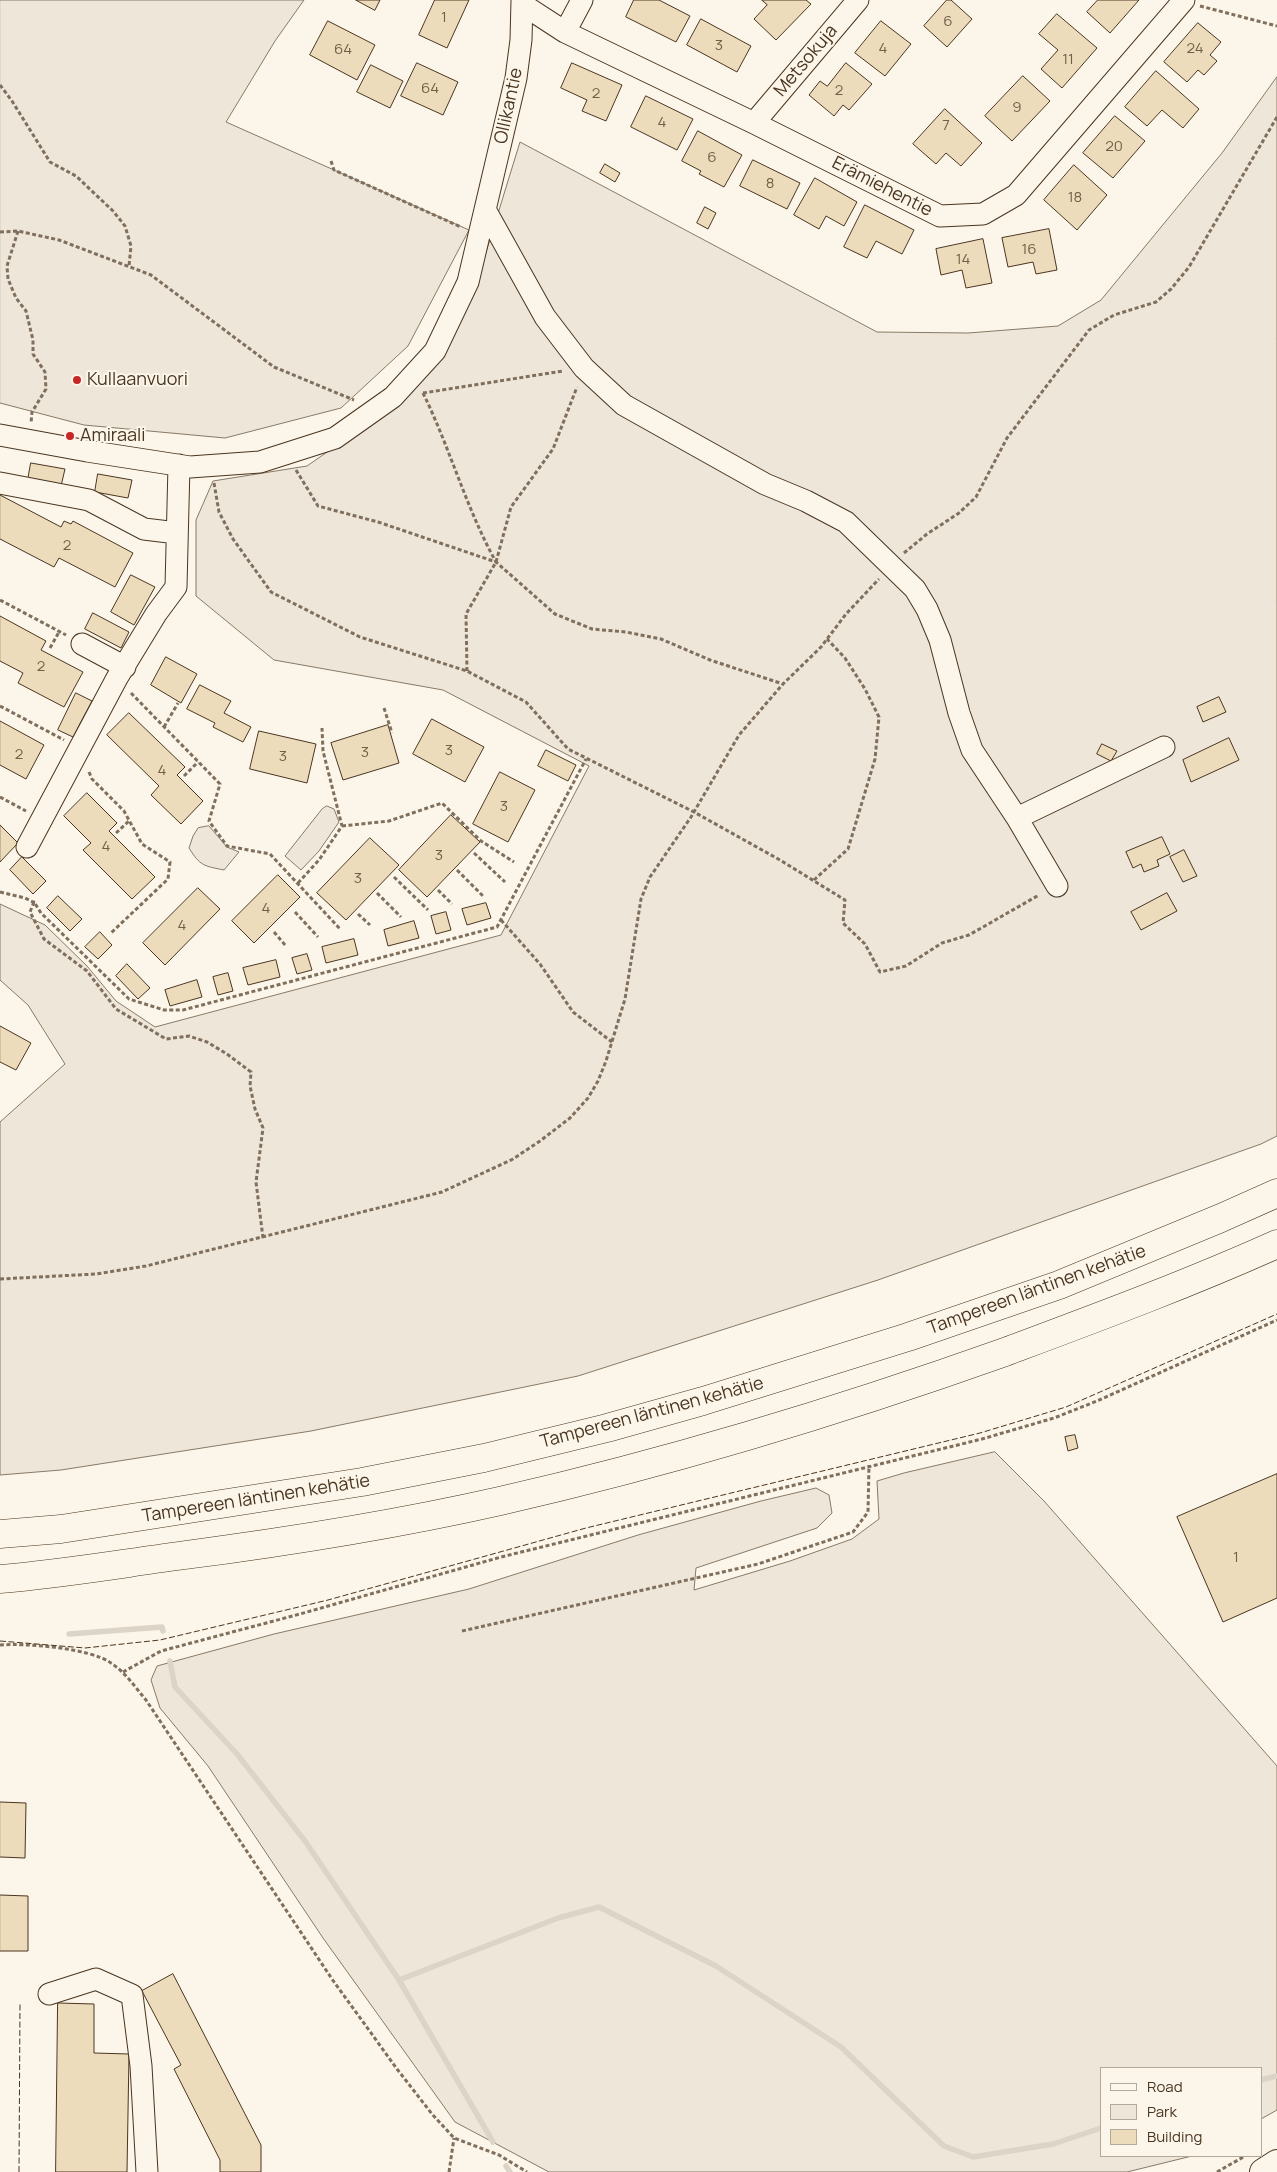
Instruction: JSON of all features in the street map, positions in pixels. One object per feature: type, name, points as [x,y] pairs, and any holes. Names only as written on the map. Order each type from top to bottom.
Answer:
[{"type":"highway","name":"Tampereen läntinen kehätie","points":[[0,1534],[70,1528],[362,1482],[484,1458],[607,1428],[703,1401],[908,1338],[1059,1285],[1277,1193]]},
{"type":"highway","points":[[0,1579],[248,1547],[364,1528],[496,1502],[616,1473],[730,1442],[923,1381],[1068,1329],[1230,1265],[1277,1244]]},
{"type":"main road","points":[[1263,2172],[1277,2163]]},
{"type":"street","points":[[565,32],[582,0]]},
{"type":"street","name":"Metsokuja","points":[[754,122],[858,0]]},
{"type":"street","name":"Erämiehentie","points":[[522,2],[565,32],[754,122],[940,216],[983,214],[1016,195],[1184,1]]},
{"type":"street","name":"Ollikantie","points":[[0,435],[190,467],[260,462],[335,438],[393,397],[435,351],[468,282],[516,78],[521,40],[522,2]]},
{"type":"street","points":[[486,211],[545,317],[584,368],[624,405],[765,484],[806,501],[846,522],[915,589],[927,608],[940,640],[959,713],[972,750],[1017,818],[1057,886]]},
{"type":"street","points":[[27,847],[121,672],[156,614],[176,587],[179,465]]},
{"type":"street","points":[[0,483],[89,500],[144,530],[177,534]]},
{"type":"street","points":[[82,644],[121,672]]},
{"type":"street","points":[[1017,818],[1164,746]]},
{"type":"street","points":[[49,1994],[96,1978],[132,1995],[141,2066],[147,2172]]},
{"type":"path","points":[[1184,1],[1277,26]]},
{"type":"path","points":[[0,85],[50,162],[76,176],[113,211],[125,226],[131,246],[129,266]]},
{"type":"path","points":[[331,161],[334,170],[469,230]]},
{"type":"path","points":[[18,231],[7,266],[8,278],[16,298],[26,311],[33,340],[34,354],[45,372],[46,380],[46,389],[32,412],[31,429]]},
{"type":"path","points":[[0,232],[18,231],[59,240],[151,275],[274,366],[358,402]]},
{"type":"path","points":[[393,397],[584,368],[553,449],[512,507],[496,562],[466,614],[467,671]]},
{"type":"path","points":[[422,393],[440,428],[482,535],[496,562],[555,614],[592,629],[626,632],[661,639],[710,660],[783,684]]},
{"type":"path","points":[[285,454],[318,506],[378,522],[496,562]]},
{"type":"path","points":[[211,465],[219,512],[232,538],[271,592],[360,637],[467,671],[526,702],[568,749],[694,812],[814,880],[845,900],[843,924],[865,944],[880,972],[906,966],[942,943],[969,935],[1057,886]]},
{"type":"path","points":[[0,600],[82,644]]},
{"type":"path","points":[[50,648],[59,632]]},
{"type":"path","points":[[814,880],[848,849],[875,759],[879,717],[846,658],[827,639]]},
{"type":"path","points":[[121,672],[164,727],[220,784],[209,821],[227,846],[270,854],[341,930]]},
{"type":"path","points":[[164,727],[178,703]]},
{"type":"path","points":[[0,706],[80,748],[92,780],[124,811],[142,844],[170,862],[168,878],[111,933]]},
{"type":"path","points":[[384,708],[392,733]]},
{"type":"path","points":[[298,883],[319,860],[342,826],[323,751],[322,728]]},
{"type":"path","points":[[0,892],[34,902],[41,913],[129,999],[164,1010],[183,1010],[497,927],[586,758]]},
{"type":"path","points":[[184,776],[198,762]]},
{"type":"path","points":[[0,797],[42,820]]},
{"type":"path","points":[[342,826],[389,821],[442,803],[480,840],[514,862]]},
{"type":"path","points":[[116,833],[129,821]]},
{"type":"path","points":[[474,853],[504,882]]},
{"type":"path","points":[[457,870],[483,896]]},
{"type":"path","points":[[394,876],[428,910]]},
{"type":"path","points":[[438,890],[452,904]]},
{"type":"path","points":[[377,893],[401,917]]},
{"type":"path","points":[[34,902],[30,912],[44,939],[87,971],[116,1009],[166,1039],[189,1036],[207,1042],[228,1054],[251,1072],[250,1086],[254,1109],[263,1128],[256,1182],[263,1238]]},
{"type":"path","points":[[294,912],[318,937]]},
{"type":"path","points":[[358,914],[370,926]]},
{"type":"path","points":[[501,920],[540,964],[573,1012],[612,1042]]},
{"type":"path","points":[[274,932],[286,946]]},
{"type":"path","points":[[0,1279],[96,1274],[146,1266],[442,1192],[513,1159],[540,1142],[570,1118],[588,1098]]},
{"type":"path","points":[[123,1672],[161,1651],[501,1557],[869,1465],[982,1439],[1054,1418],[1097,1401],[1277,1320]]},
{"type":"path","points":[[462,1631],[758,1564],[853,1532],[868,1512],[869,1465]]},
{"type":"path","points":[[0,1645],[33,1645],[84,1653],[110,1661],[123,1672],[151,1708],[337,1986],[432,2114],[454,2138],[499,2155],[527,2172]]},
{"type":"path","points":[[448,2172],[454,2138]]},
{"type":"path","points":[[1217,2172],[1243,2157]]},
{"type":"green space","points":[[0,0],[304,0],[275,41],[226,122],[469,230],[408,346],[341,408],[225,438],[84,425],[0,403]]},
{"type":"green space","points":[[1277,77],[1277,1136],[1261,1144],[878,1280],[578,1376],[311,1431],[61,1470],[0,1475],[0,1122],[65,1064],[28,1005],[0,980],[0,904],[45,925],[87,966],[116,1001],[155,1027],[501,935],[589,766],[443,690],[274,660],[196,596],[196,520],[213,481],[307,466],[401,401],[475,288],[520,142],[877,332],[968,333],[1058,326],[1101,300],[1222,153]]},
{"type":"green space","points":[[327,806],[334,809],[339,822],[319,851],[301,870],[285,856],[322,809]]},
{"type":"green space","points":[[209,826],[227,847],[239,852],[224,870],[203,864],[189,848],[198,828]]},
{"type":"green space","points":[[995,1452],[1044,1501],[1277,1766],[1277,2110],[1262,2118],[1262,2067],[1100,2067],[1100,2157],[1188,2157],[1127,2172],[549,2172],[455,2122],[323,1938],[208,1766],[160,1708],[151,1680],[157,1666],[274,1634],[469,1589],[638,1535],[761,1501],[816,1488],[829,1495],[832,1513],[817,1528],[696,1568],[694,1590],[790,1561],[852,1539],[879,1519],[877,1481]]},
{"type":"building","points":[[356,0],[380,0],[375,10]]},
{"type":"building","points":[[435,0],[469,0],[447,48],[419,35]]},
{"type":"building","points":[[634,0],[659,0],[690,16],[676,42],[626,17]]},
{"type":"building","points":[[762,0],[806,0],[811,4],[776,40],[754,19],[767,5]]},
{"type":"building","points":[[947,0],[951,0],[972,19],[947,47],[924,26]]},
{"type":"building","points":[[1098,0],[1139,0],[1110,33],[1087,12]]},
{"type":"building","points":[[1057,14],[1097,48],[1062,88],[1041,69],[1058,50],[1039,34]]},
{"type":"building","points":[[701,19],[751,46],[737,72],[687,45]]},
{"type":"building","points":[[328,21],[375,45],[357,80],[310,55]]},
{"type":"building","points":[[881,21],[911,44],[885,76],[855,53]]},
{"type":"building","points":[[1198,23],[1221,42],[1210,55],[1217,61],[1204,75],[1198,70],[1187,82],[1164,62]]},
{"type":"building","points":[[417,63],[458,82],[443,115],[401,96]]},
{"type":"building","points":[[572,63],[622,85],[606,121],[582,111],[587,100],[561,88]]},
{"type":"building","points":[[846,63],[872,84],[849,110],[843,105],[834,116],[809,95],[820,81],[827,86]]},
{"type":"building","points":[[371,65],[403,81],[390,108],[357,92]]},
{"type":"building","points":[[1156,71],[1199,109],[1183,128],[1162,110],[1147,126],[1125,107]]},
{"type":"building","points":[[1023,76],[1050,101],[1012,141],[985,116]]},
{"type":"building","points":[[646,96],[693,119],[677,150],[631,127]]},
{"type":"building","points":[[945,109],[982,143],[961,166],[946,153],[936,164],[913,144]]},
{"type":"building","points":[[1115,116],[1145,141],[1113,178],[1083,153]]},
{"type":"building","points":[[698,131],[742,155],[724,187],[699,174],[701,171],[682,161]]},
{"type":"building","points":[[753,160],[800,183],[787,209],[740,186]]},
{"type":"building","points":[[605,164],[620,173],[615,182],[600,173]]},
{"type":"building","points":[[1074,165],[1107,195],[1077,230],[1044,200]]},
{"type":"building","points":[[815,178],[857,202],[844,226],[826,216],[819,229],[794,215]]},
{"type":"building","points":[[865,205],[914,230],[902,254],[876,241],[867,258],[844,247]]},
{"type":"building","points":[[705,207],[716,213],[708,229],[697,223]]},
{"type":"building","points":[[1049,229],[1057,270],[1036,274],[1033,262],[1008,267],[1002,238]]},
{"type":"building","points":[[983,239],[992,283],[966,288],[962,270],[941,275],[936,249]]},
{"type":"building","points":[[31,463],[65,469],[61,486],[28,480]]},
{"type":"building","points":[[98,474],[132,480],[128,498],[95,492]]},
{"type":"building","points":[[0,495],[61,527],[64,521],[71,524],[73,521],[133,553],[115,587],[59,558],[54,567],[0,539]]},
{"type":"building","points":[[131,575],[155,587],[134,625],[111,612]]},
{"type":"building","points":[[93,613],[129,632],[121,648],[85,629]]},
{"type":"building","points":[[0,616],[46,641],[41,650],[83,672],[64,707],[18,683],[23,673],[0,661]]},
{"type":"building","points":[[166,657],[197,674],[181,703],[151,685]]},
{"type":"building","points":[[200,685],[231,701],[224,713],[251,727],[243,742],[213,727],[215,723],[187,709]]},
{"type":"building","points":[[76,693],[92,701],[73,737],[58,730]]},
{"type":"building","points":[[1219,697],[1226,712],[1203,722],[1197,707]]},
{"type":"building","points":[[129,713],[185,767],[177,775],[203,801],[181,824],[151,795],[159,786],[107,735]]},
{"type":"building","points":[[432,719],[484,747],[465,782],[413,754]]},
{"type":"building","points":[[0,721],[44,745],[26,779],[0,765]]},
{"type":"building","points":[[388,725],[399,763],[343,780],[331,743]]},
{"type":"building","points":[[259,731],[316,744],[307,783],[250,769]]},
{"type":"building","points":[[1229,738],[1239,760],[1191,782],[1183,760]]},
{"type":"building","points":[[1102,744],[1117,751],[1111,761],[1097,754]]},
{"type":"building","points":[[546,750],[576,765],[568,781],[538,766]]},
{"type":"building","points":[[500,772],[535,790],[508,842],[473,824]]},
{"type":"building","points":[[87,793],[117,823],[109,831],[155,877],[132,899],[83,850],[91,843],[64,816]]},
{"type":"building","points":[[451,815],[480,842],[427,897],[399,870]]},
{"type":"building","points":[[0,825],[18,843],[0,862]]},
{"type":"building","points":[[1162,837],[1170,854],[1157,860],[1159,866],[1144,872],[1141,864],[1133,868],[1126,852]]},
{"type":"building","points":[[370,838],[399,865],[346,920],[317,893]]},
{"type":"building","points":[[1184,850],[1197,876],[1183,882],[1170,857]]},
{"type":"building","points":[[22,857],[46,881],[33,894],[10,870]]},
{"type":"building","points":[[278,875],[300,897],[254,943],[232,921]]},
{"type":"building","points":[[198,888],[220,909],[165,965],[143,943]]},
{"type":"building","points":[[1167,893],[1177,911],[1141,930],[1131,912]]},
{"type":"building","points":[[58,896],[82,919],[70,931],[47,908]]},
{"type":"building","points":[[486,903],[491,918],[467,925],[462,909]]},
{"type":"building","points":[[446,912],[451,930],[436,934],[431,916]]},
{"type":"building","points":[[414,921],[419,938],[388,946],[384,930]]},
{"type":"building","points":[[100,932],[112,945],[98,959],[85,947]]},
{"type":"building","points":[[354,939],[358,955],[326,963],[322,947]]},
{"type":"building","points":[[307,954],[312,970],[297,974],[292,958]]},
{"type":"building","points":[[276,960],[280,977],[248,985],[243,968]]},
{"type":"building","points":[[127,964],[150,988],[138,999],[116,976]]},
{"type":"building","points":[[228,973],[233,991],[218,995],[213,977]]},
{"type":"building","points":[[197,980],[202,997],[170,1006],[165,990]]},
{"type":"building","points":[[0,1026],[31,1043],[16,1070],[0,1062]]},
{"type":"building","points":[[1075,1435],[1078,1448],[1068,1451],[1065,1437]]},
{"type":"building","points":[[1277,1474],[1277,1598],[1223,1622],[1177,1517]]},
{"type":"building","points":[[0,1802],[26,1803],[25,1858],[0,1857]]},
{"type":"building","points":[[0,1895],[28,1896],[28,1951],[0,1951]]},
{"type":"building","points":[[173,1974],[261,2145],[261,2172],[220,2172],[220,2160],[174,2069],[181,2065],[142,1991]]},
{"type":"building","points":[[58,2003],[94,2004],[94,2053],[129,2054],[127,2172],[56,2172]]},
{"type":"waterway","points":[[69,1634],[162,1627],[163,1631]]},
{"type":"waterway","points":[[170,1661],[175,1687],[237,1754],[305,1841],[399,1980],[493,2142]]},
{"type":"waterway","points":[[399,1980],[558,1918],[599,1907],[716,1966],[841,2047],[944,2146],[973,2157],[1053,2144],[1100,2128]]},
{"type":"waterway","points":[[1262,2080],[1277,2076]]},
{"type":"waterway","points":[[506,2166],[510,2172]]},
{"type":"fence","points":[[0,1641],[85,1648],[160,1640],[328,1600],[586,1528],[980,1433],[1066,1407],[1277,1314]]},
{"type":"fence","points":[[19,2172],[20,2004]]},
{"type":"place","name":"Kullaanvuori","points":[[77,380]]},
{"type":"place","name":"Amiraali","points":[[70,436]]}]
